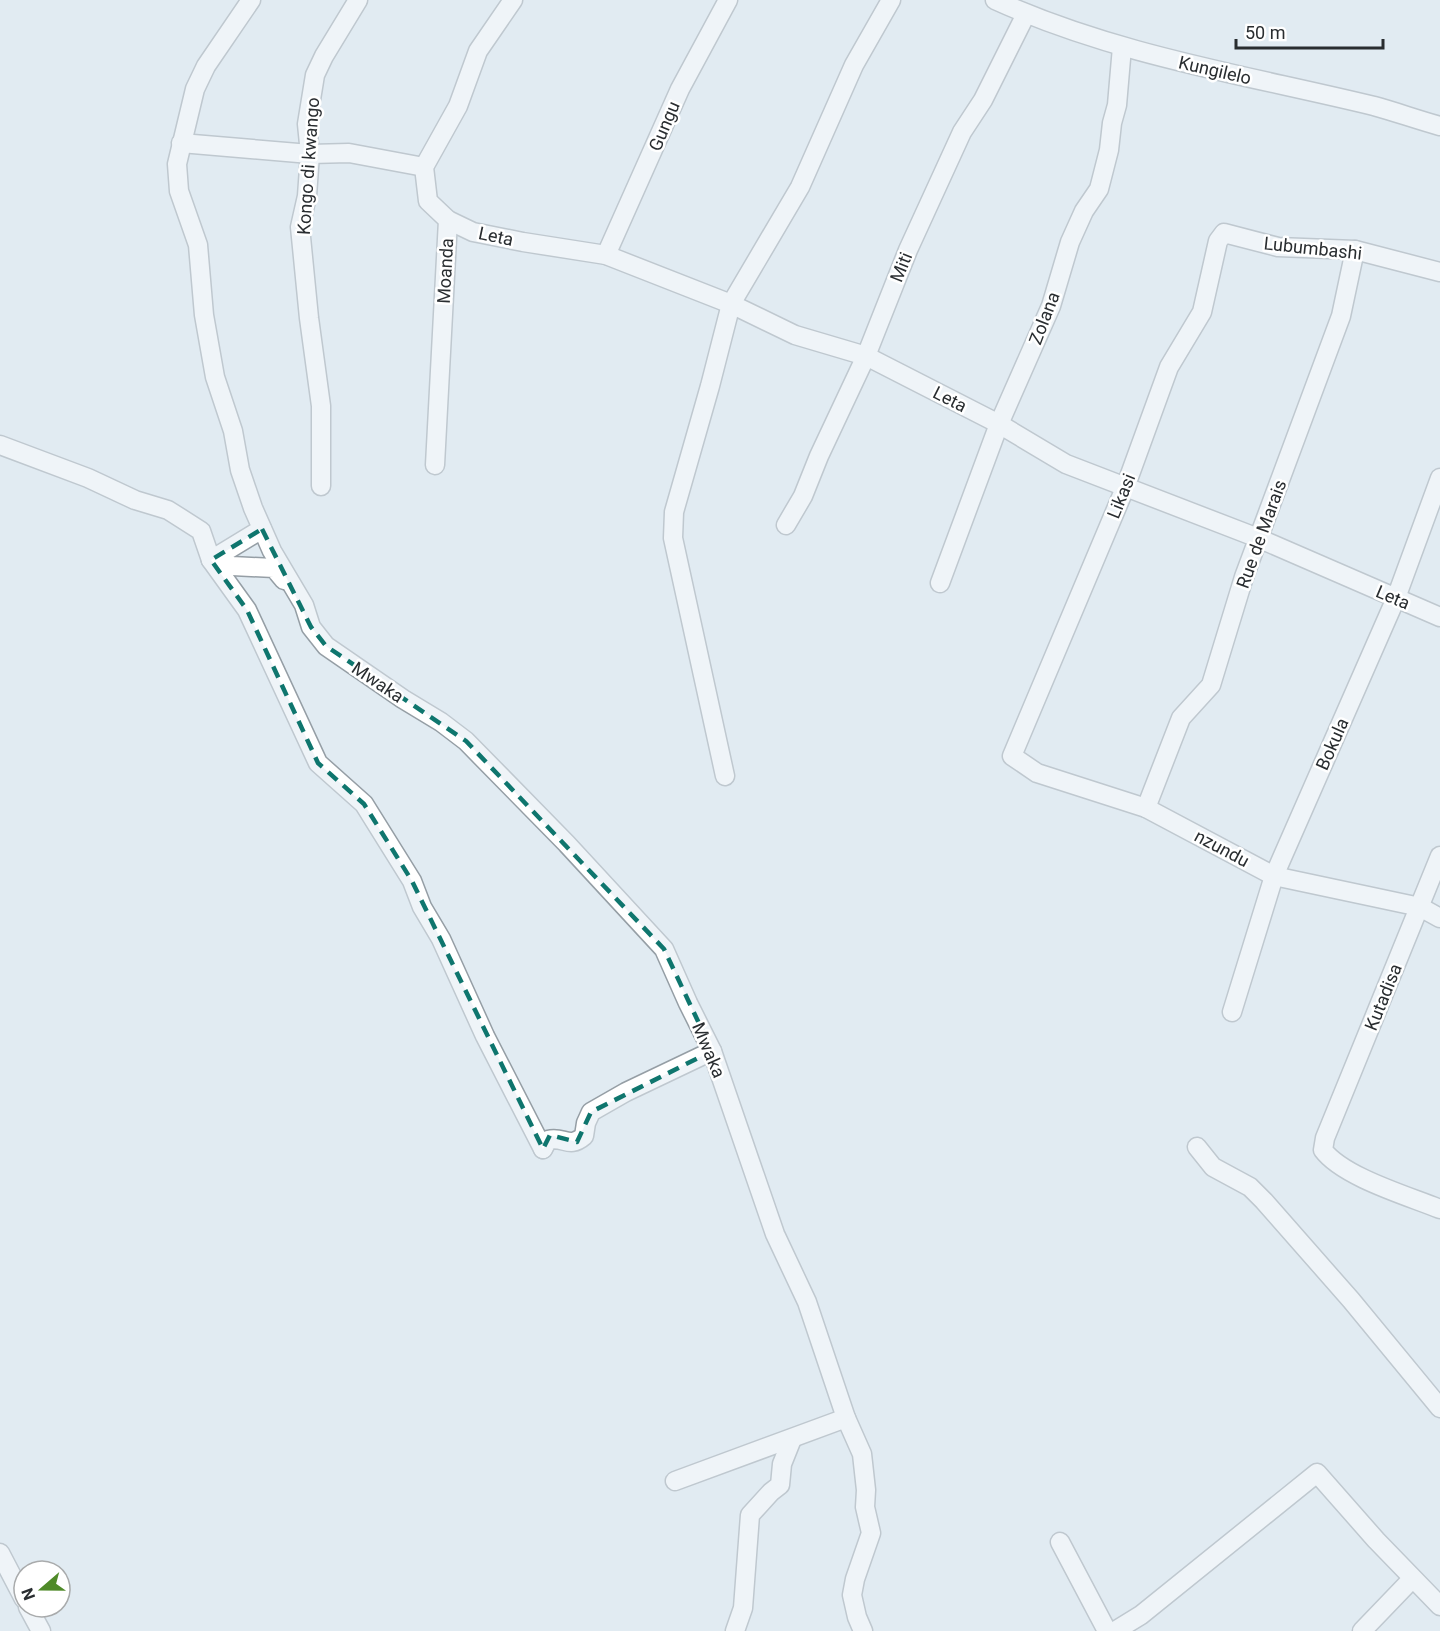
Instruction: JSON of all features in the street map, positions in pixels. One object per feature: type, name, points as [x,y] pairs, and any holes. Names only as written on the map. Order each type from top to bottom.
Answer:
[{"type":"street","points":[[251,0],[206,66],[199,81],[188,113],[177,164],[179,190],[198,245],[204,315],[215,377],[233,431],[240,470],[262,529],[303,605]]},
{"type":"street","name":"Kongo di kwango","points":[[321,486],[321,406],[300,227],[307,196],[310,154],[308,124],[315,75],[358,0]]},
{"type":"street","points":[[181,143],[310,154],[337,152],[362,154],[424,167],[458,106],[478,51],[513,0]]},
{"type":"street","name":"Gungu","points":[[606,255],[680,89],[728,0]]},
{"type":"street","points":[[725,776],[674,538],[674,512],[731,304],[800,187],[854,65],[891,0]]},
{"type":"street","name":"Kungilelo","points":[[995,0],[1026,14],[1122,47],[1377,107],[1440,126]]},
{"type":"street","name":"Miti","points":[[786,525],[803,496],[819,456],[866,356],[908,250],[962,132],[983,100],[1026,14]]},
{"type":"street","name":"Zolana","points":[[940,583],[999,424],[1051,306],[1070,242],[1084,211],[1099,189],[1117,105],[1122,47]]},
{"type":"street","name":"Moanda","points":[[424,167],[428,201],[448,220],[435,465]]},
{"type":"street","name":"Leta","points":[[448,220],[473,232],[606,255],[731,304],[795,335],[866,356],[999,424],[1066,464],[1258,538],[1440,617]]},
{"type":"street","name":"Lubumbashi","points":[[1222,235],[1224,233],[1278,247],[1355,250],[1440,272]]},
{"type":"street","name":"Likasi","points":[[1011,756],[1125,488],[1168,368],[1202,312],[1218,241],[1222,235]]},
{"type":"street","name":"Rue de Marais","points":[[1146,808],[1181,718],[1211,685],[1244,577],[1341,316],[1355,250]]},
{"type":"street","points":[[0,445],[88,478],[135,500],[168,510],[201,531],[211,560],[247,610],[318,763],[364,804],[412,881],[485,1036],[543,1149],[548,1140],[556,1137],[568,1143],[577,1142],[584,1136],[591,1112],[626,1092],[712,1051]]},
{"type":"street","name":"Bokula","points":[[1232,1012],[1274,876],[1396,598],[1440,478]]},
{"type":"street","points":[[211,560],[262,529]]},
{"type":"street","points":[[211,560],[232,566],[274,568],[303,605]]},
{"type":"street","name":"Mwaka","points":[[303,605],[311,627],[326,646],[466,741],[664,949],[712,1051],[776,1234],[807,1302],[846,1418],[862,1454],[866,1490],[865,1507],[871,1533],[855,1579],[852,1595],[863,1631]]},
{"type":"street","name":"nzundu","points":[[1011,756],[1037,774],[1146,808],[1274,876],[1419,907],[1440,918]]},
{"type":"street","name":"Kutadisa","points":[[1440,856],[1325,1138],[1323,1150],[1329,1158],[1357,1175],[1440,1209]]},
{"type":"street","points":[[1197,1147],[1213,1167],[1250,1187],[1264,1201],[1351,1300],[1440,1408]]},
{"type":"street","points":[[675,1481],[846,1418]]},
{"type":"street","points":[[735,1631],[743,1608],[750,1515],[780,1485],[782,1464],[792,1439]]},
{"type":"street","points":[[1115,1631],[1141,1615],[1317,1473],[1440,1606]]},
{"type":"street","points":[[1060,1542],[1107,1631]]},
{"type":"street","points":[[0,1554],[12,1576]]},
{"type":"street","points":[[1362,1631],[1412,1578]]},
{"type":"highlighted area","points":[[262,529],[311,627],[326,646],[466,741],[664,949],[712,1051],[591,1112],[577,1142],[550,1135],[543,1149],[412,881],[364,804],[318,763],[247,610],[211,560]]}]
